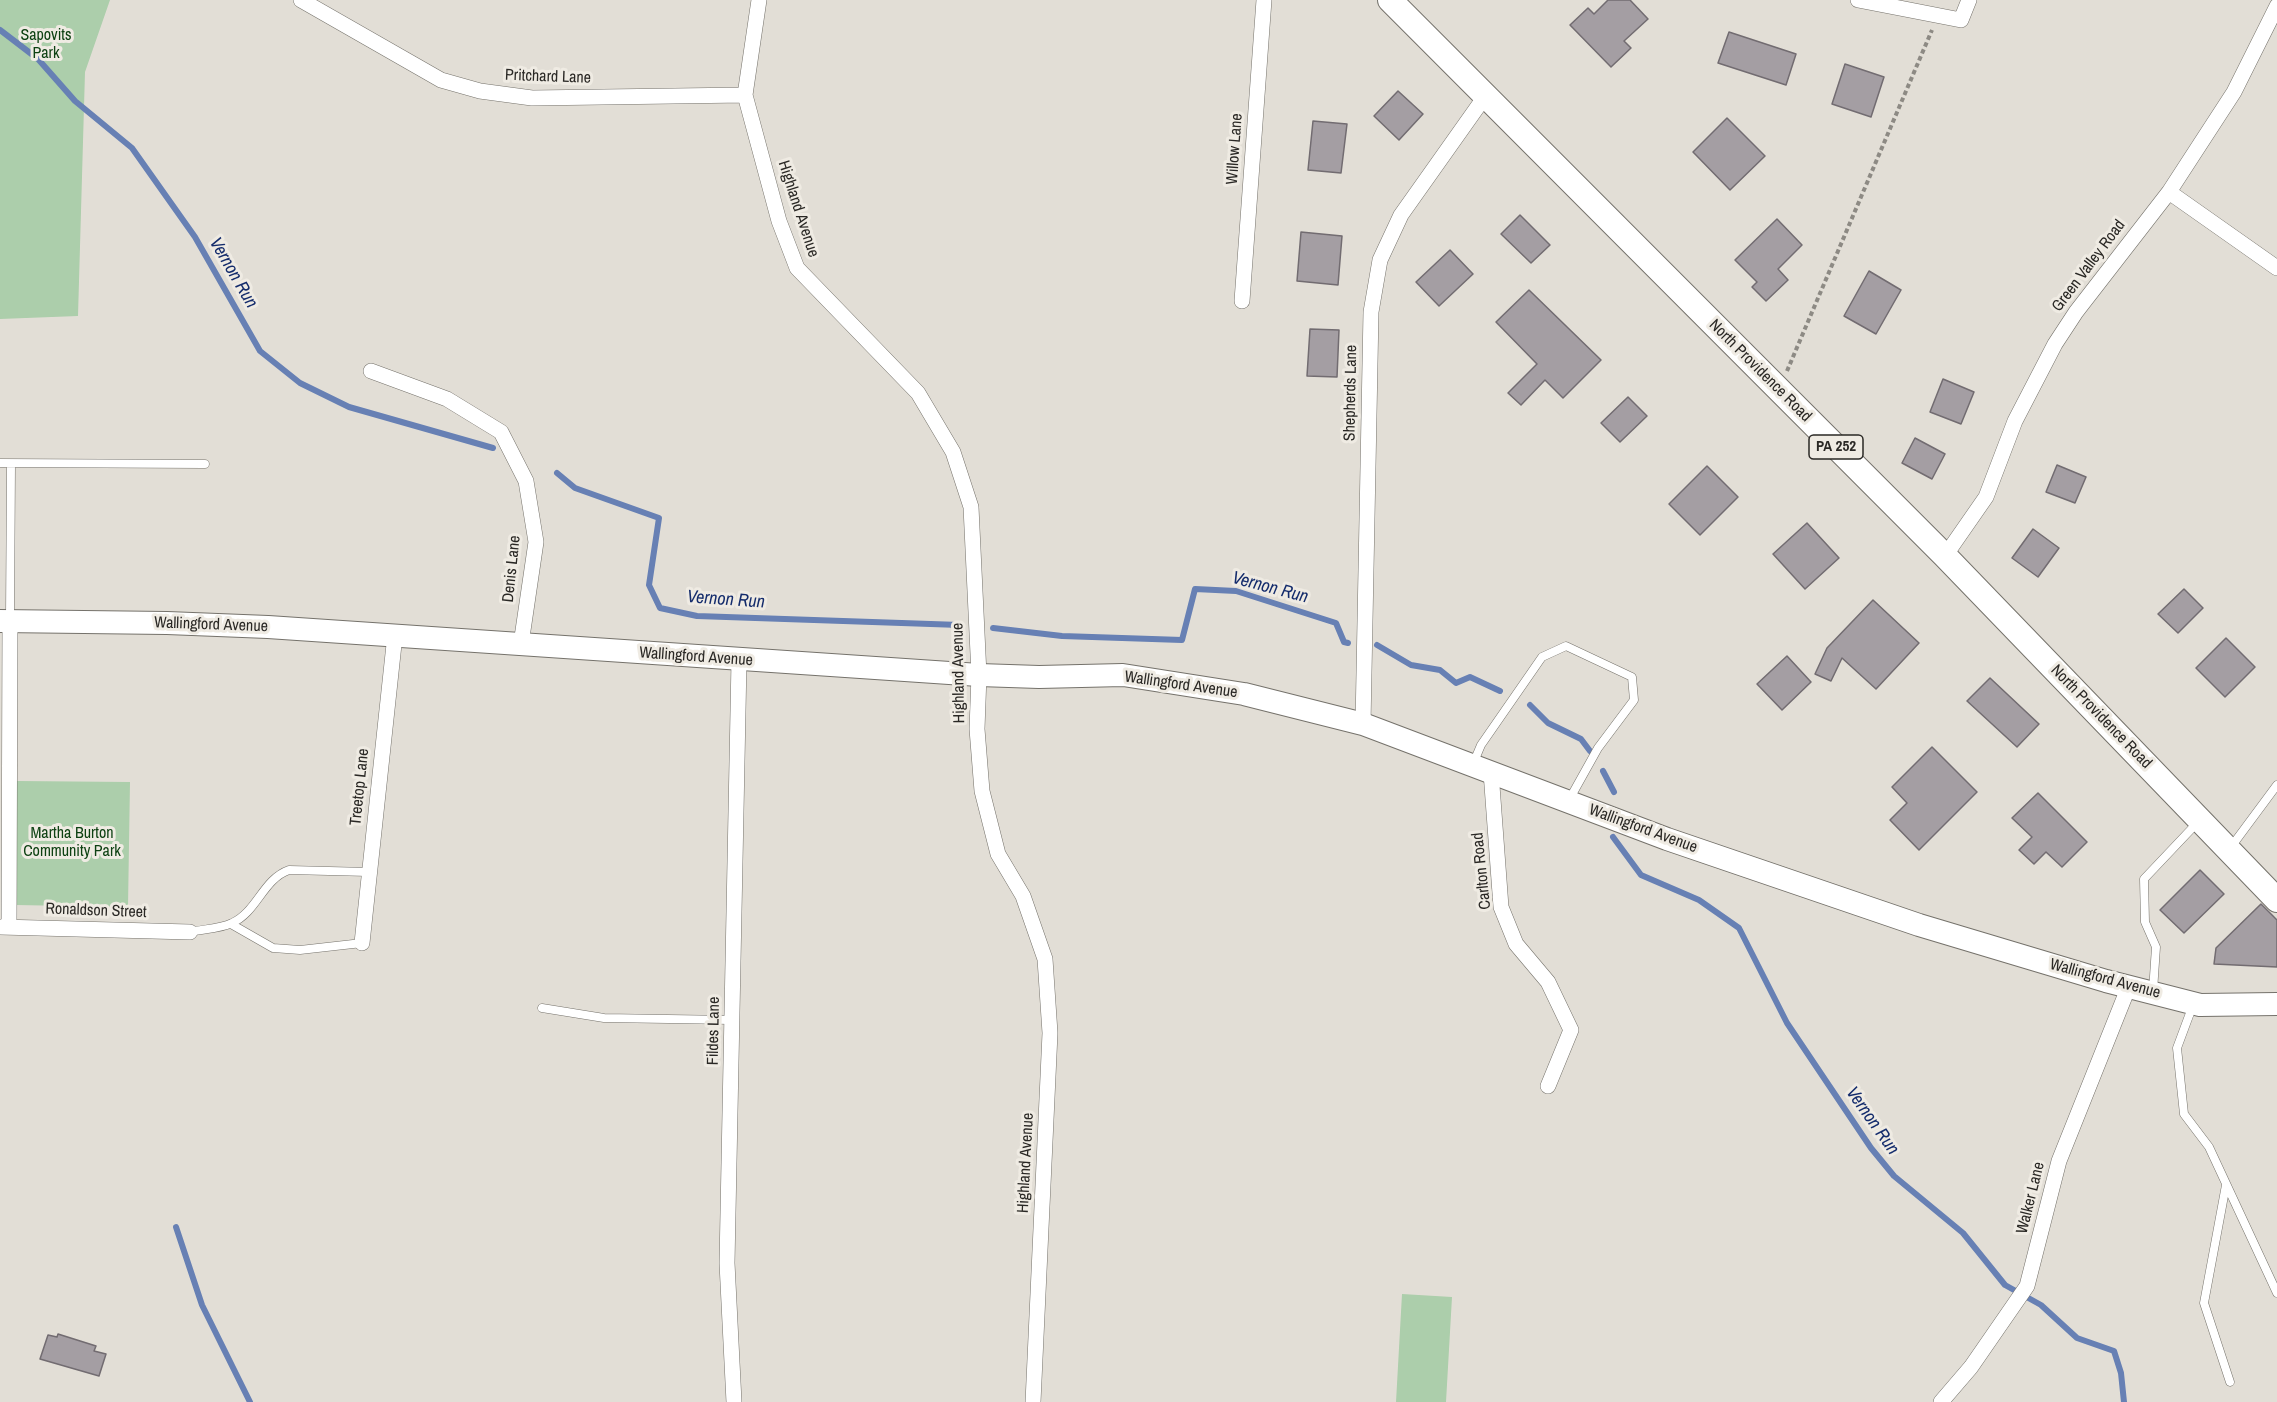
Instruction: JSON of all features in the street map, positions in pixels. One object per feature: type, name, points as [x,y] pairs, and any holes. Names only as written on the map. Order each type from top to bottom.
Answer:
[{"type":"main road","name":"North Providence Road","points":[[1390,0],[1945,556],[2277,900]]},
{"type":"street","name":"Pritchard Lane","points":[[301,0],[441,80],[480,91],[532,98],[745,95]]},
{"type":"street","name":"Highland Avenue","points":[[759,0],[745,95],[779,220],[797,268],[918,393],[953,452],[971,507],[979,675],[977,729],[982,790],[998,854],[1023,896],[1045,959],[1046,970],[1050,1033],[1033,1402]]},
{"type":"street","name":"Willow Lane","points":[[1242,301],[1264,0]]},
{"type":"street","points":[[1858,0],[1961,20],[1969,0]]},
{"type":"street","name":"Green Valley Road","points":[[1945,556],[1986,497],[2015,421],[2055,344],[2076,312],[2169,192],[2234,92],[2277,6]]},
{"type":"street","name":"Shepherds Lane","points":[[1363,724],[1371,312],[1380,260],[1401,215],[1486,95]]},
{"type":"street","points":[[2169,192],[2277,268]]},
{"type":"street","name":"Denis Lane","points":[[371,371],[447,399],[501,432],[526,481],[536,542],[521,644]]},
{"type":"street","points":[[4,927],[5,621]]},
{"type":"street","name":"Wallingford Avenue","points":[[5,621],[167,622],[395,635],[979,675],[1039,677],[1123,675],[1244,694],[1363,724],[1667,839],[1919,925],[2194,1003],[2277,1004]]},
{"type":"street","name":"Treetop Lane","points":[[362,943],[395,635]]},
{"type":"street","name":"Fildes Lane","points":[[734,1402],[728,1263],[740,660]]},
{"type":"street","name":"Carlton Road","points":[[1482,769],[1501,907],[1516,944],[1548,982],[1571,1030],[1548,1086]]},
{"type":"street","name":"Ronaldson Street","points":[[4,927],[190,932]]},
{"type":"street","name":"Walker Lane","points":[[1941,1402],[1971,1367],[2028,1286],[2059,1161],[2129,986]]},
{"type":"lane","points":[[0,464],[205,464]]},
{"type":"lane","points":[[5,621],[11,464]]},
{"type":"lane","points":[[1482,769],[1481,745],[1542,657],[1566,646],[1632,677],[1634,700],[1598,748],[1568,801]]},
{"type":"lane","points":[[2229,849],[2277,785]]},
{"type":"lane","points":[[2153,992],[2156,947],[2145,922],[2144,879],[2200,820]]},
{"type":"lane","points":[[190,932],[231,924],[243,916],[277,874],[289,870],[369,872]]},
{"type":"lane","points":[[231,924],[273,948],[300,950],[362,943]]},
{"type":"lane","points":[[2194,1003],[2177,1048],[2184,1114],[2209,1147],[2277,1293]]},
{"type":"lane","points":[[542,1008],[604,1018],[732,1020]]},
{"type":"lane","points":[[2226,1184],[2204,1303],[2230,1382]]},
{"type":"path","points":[[1779,390],[1925,52],[1937,15]]},
{"type":"green space","name":"Sapovits Park","points":[[0,0],[110,0],[85,72],[78,316],[0,319]]},
{"type":"green space","name":"Martha Burton Community Park","points":[[17,781],[130,782],[128,907],[15,905]]},
{"type":"green space","points":[[1402,1294],[1452,1297],[1446,1402],[1396,1402]]},
{"type":"building","points":[[1608,0],[1630,0],[1648,19],[1624,41],[1631,48],[1611,67],[1570,25],[1588,8],[1594,14]]},
{"type":"building","points":[[1729,32],[1796,54],[1786,85],[1718,63]]},
{"type":"building","points":[[1845,64],[1884,77],[1871,117],[1832,104]]},
{"type":"building","points":[[1398,91],[1423,114],[1399,140],[1374,116]]},
{"type":"building","points":[[1727,118],[1765,156],[1730,190],[1693,152]]},
{"type":"building","points":[[1313,121],[1347,124],[1341,173],[1308,170]]},
{"type":"building","points":[[1520,215],[1550,245],[1531,263],[1501,234]]},
{"type":"building","points":[[1777,219],[1802,245],[1778,269],[1788,280],[1766,301],[1752,287],[1757,282],[1735,260]]},
{"type":"building","points":[[1301,232],[1342,236],[1338,285],[1297,281]]},
{"type":"building","points":[[1450,250],[1473,274],[1439,306],[1416,282]]},
{"type":"building","points":[[1869,271],[1901,290],[1876,334],[1844,316]]},
{"type":"building","points":[[1529,290],[1601,360],[1563,398],[1545,380],[1521,405],[1508,393],[1537,364],[1496,322]]},
{"type":"building","points":[[1310,329],[1339,330],[1337,377],[1307,376]]},
{"type":"building","points":[[1943,379],[1974,392],[1961,424],[1930,412]]},
{"type":"building","points":[[1628,397],[1647,416],[1620,442],[1601,423]]},
{"type":"building","points":[[1915,438],[1945,454],[1932,479],[1902,463]]},
{"type":"building","points":[[2057,465],[2086,477],[2075,503],[2046,492]]},
{"type":"building","points":[[1707,466],[1738,497],[1700,535],[1669,504]]},
{"type":"building","points":[[1807,523],[1839,558],[1805,589],[1773,554]]},
{"type":"building","points":[[2033,529],[2059,548],[2038,577],[2012,558]]},
{"type":"building","points":[[2184,589],[2203,608],[2178,633],[2158,614]]},
{"type":"building","points":[[1873,600],[1919,643],[1876,689],[1842,658],[1831,681],[1815,674],[1827,648]]},
{"type":"building","points":[[2226,638],[2255,667],[2225,697],[2196,668]]},
{"type":"building","points":[[1787,656],[1811,682],[1782,710],[1757,684]]},
{"type":"building","points":[[1990,678],[2039,724],[2017,747],[1967,701]]},
{"type":"building","points":[[1932,747],[1977,792],[1919,850],[1890,820],[1907,803],[1892,787]]},
{"type":"building","points":[[2038,793],[2087,842],[2062,867],[2046,852],[2034,864],[2019,850],[2032,837],[2012,818]]},
{"type":"building","points":[[2200,870],[2224,894],[2184,933],[2160,910]]},
{"type":"building","points":[[2261,904],[2277,920],[2277,967],[2214,964],[2216,948]]},
{"type":"building","points":[[58,1334],[96,1346],[94,1351],[106,1354],[99,1376],[40,1359],[48,1335],[57,1337]]},
{"type":"waterway","name":"Vernon Run","points":[[0,30],[38,59],[75,101],[132,148],[195,237],[260,351],[300,383],[349,407],[493,448]]},
{"type":"waterway","name":"Vernon Run","points":[[557,473],[575,488],[659,518],[649,585],[660,608],[697,616],[960,625]]},
{"type":"waterway","name":"Vernon Run","points":[[993,628],[1062,636],[1182,640],[1195,589],[1236,591],[1336,623],[1344,642],[1348,643]]},
{"type":"waterway","name":"Vernon Run","points":[[1377,645],[1411,665],[1440,670],[1456,683],[1470,677],[1500,691]]},
{"type":"waterway","name":"Vernon Run","points":[[1530,705],[1548,723],[1581,739],[1590,751]]},
{"type":"waterway","name":"Vernon Run","points":[[1603,771],[1614,792]]},
{"type":"waterway","name":"Vernon Run","points":[[1613,837],[1641,875],[1699,900],[1739,928],[1787,1023],[1871,1148],[1894,1176],[1963,1233],[2005,1285],[2041,1305],[2077,1338],[2114,1351],[2121,1373],[2124,1402]]},
{"type":"waterway","points":[[176,1227],[202,1305],[250,1402]]}]
